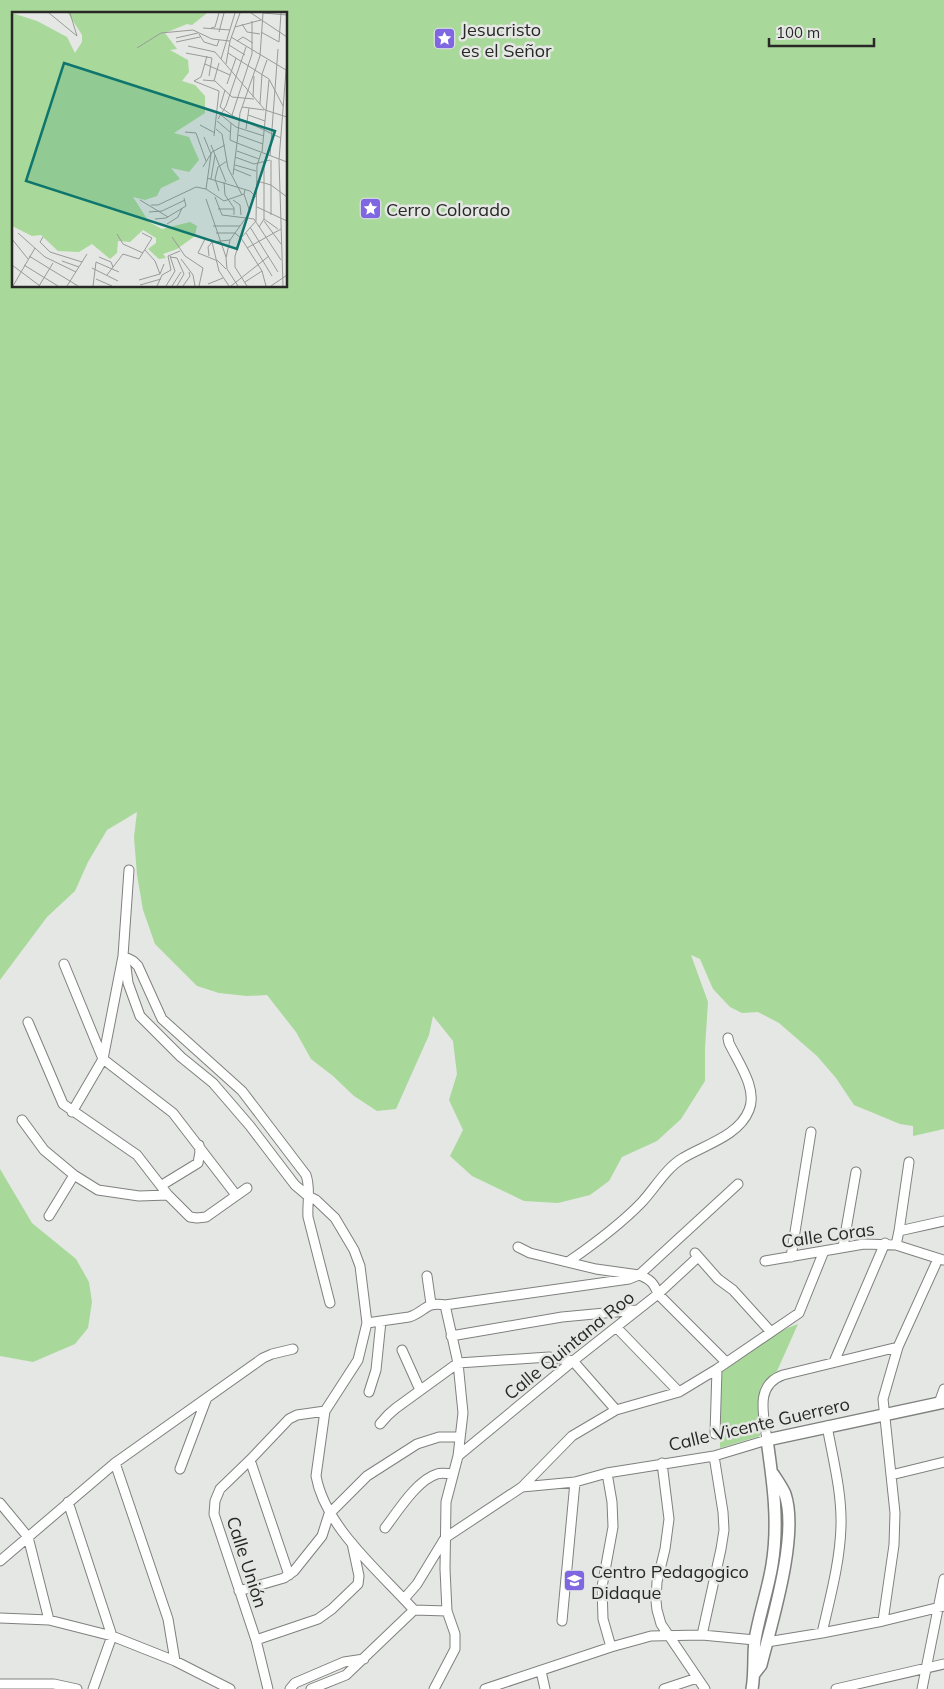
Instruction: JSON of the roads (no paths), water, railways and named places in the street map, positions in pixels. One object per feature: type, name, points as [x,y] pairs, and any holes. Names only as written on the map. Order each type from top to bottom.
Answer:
[{"type":"main road","name":"Calle Vicente Guerrero","points":[[767,1440],[941,1402]]},
{"type":"main road","points":[[752,1689],[754,1663],[761,1641],[775,1534],[776,1516],[767,1440]]},
{"type":"street","points":[[72,1112],[103,1059],[122,959],[129,870]]},
{"type":"street","points":[[122,959],[133,961],[138,966],[162,1019],[242,1091],[306,1175],[312,1198],[308,1217],[330,1303]]},
{"type":"street","points":[[122,959],[126,967],[128,983],[140,1016],[181,1057],[213,1083],[250,1126],[295,1185],[334,1218],[354,1250],[360,1266],[367,1322],[358,1360],[325,1411],[316,1476],[319,1489],[329,1514],[414,1610],[447,1611]]},
{"type":"street","points":[[64,964],[103,1059],[173,1113],[236,1195]]},
{"type":"street","points":[[28,1022],[63,1104],[137,1155],[168,1195],[190,1217],[206,1217],[247,1188]]},
{"type":"street","points":[[568,1262],[598,1241],[642,1202],[677,1162],[723,1138],[744,1119],[750,1110],[749,1085],[728,1038]]},
{"type":"street","points":[[250,1126],[261,1116]]},
{"type":"street","points":[[22,1120],[44,1150],[74,1175],[98,1190],[139,1196],[168,1195]]},
{"type":"street","points":[[791,1257],[811,1132]]},
{"type":"street","points":[[162,1185],[198,1163],[199,1145]]},
{"type":"street","points":[[899,1231],[909,1162]]},
{"type":"street","points":[[843,1247],[856,1172]]},
{"type":"street","points":[[49,1216],[74,1175]]},
{"type":"street","points":[[367,1322],[409,1317],[435,1303],[445,1305],[622,1281],[639,1274],[738,1184]]},
{"type":"street","name":"Calle Coras","points":[[765,1261],[864,1244],[886,1243],[896,1245],[899,1231],[944,1222]]},
{"type":"street","points":[[834,1362],[886,1243]]},
{"type":"street","points":[[883,1621],[894,1536],[895,1513],[883,1399],[898,1347],[941,1260],[896,1245]]},
{"type":"street","points":[[518,1247],[530,1253],[596,1269],[639,1274],[651,1280],[658,1294],[726,1362]]},
{"type":"street","points":[[404,1599],[417,1584],[445,1538],[522,1487],[572,1436],[616,1410],[678,1392],[717,1369],[799,1313],[824,1251]]},
{"type":"street","name":"Calle Quintana Roo","points":[[458,1456],[658,1294],[697,1255],[718,1279],[733,1290],[770,1332]]},
{"type":"street","points":[[426,1276],[431,1304]]},
{"type":"street","points":[[434,1689],[455,1649],[455,1634],[447,1611],[446,1502],[458,1456],[462,1413],[458,1363],[445,1305]]},
{"type":"street","points":[[451,1336],[562,1317],[638,1310]]},
{"type":"street","points":[[369,1392],[376,1370],[381,1321]]},
{"type":"street","points":[[617,1328],[678,1392]]},
{"type":"street","points":[[767,1440],[763,1409],[765,1390],[772,1380],[783,1375],[898,1347]]},
{"type":"street","points":[[0,1561],[115,1464],[268,1355],[293,1348]]},
{"type":"street","points":[[402,1350],[420,1390]]},
{"type":"street","points":[[380,1424],[388,1415],[458,1363],[549,1356],[573,1361],[616,1410]]},
{"type":"street","points":[[715,1434],[717,1369]]},
{"type":"street","points":[[941,1402],[944,1388]]},
{"type":"street","points":[[180,1469],[206,1400]]},
{"type":"street","name":"Calle Unión","points":[[268,1689],[256,1640],[214,1514],[215,1501],[220,1489],[292,1416],[325,1411]]},
{"type":"street","points":[[822,1633],[834,1578],[841,1526],[836,1474],[828,1426]]},
{"type":"street","points":[[239,1591],[290,1575],[322,1536],[329,1514],[367,1476],[417,1444],[439,1437],[460,1437]]},
{"type":"street","name":"Calle Vicente Guerrero","points":[[522,1487],[575,1482],[607,1473],[714,1456],[767,1440]]},
{"type":"street","points":[[702,1635],[724,1530],[714,1456]]},
{"type":"street","points":[[250,1460],[290,1575]]},
{"type":"street","points":[[891,1475],[944,1462]]},
{"type":"street","points":[[662,1463],[669,1519],[665,1549],[657,1582],[656,1601],[661,1624],[704,1689]]},
{"type":"street","points":[[115,1464],[168,1619],[175,1661]]},
{"type":"street","points":[[385,1528],[419,1484],[439,1473],[453,1474]]},
{"type":"street","points":[[607,1473],[612,1502],[613,1527],[602,1587],[603,1619],[610,1647]]},
{"type":"street","points":[[562,1621],[575,1482]]},
{"type":"street","points":[[68,1502],[112,1636],[93,1689]]},
{"type":"street","points":[[0,1503],[28,1537],[48,1620]]},
{"type":"street","points":[[256,1640],[318,1619],[339,1603],[358,1584],[359,1576],[352,1542]]},
{"type":"street","points":[[922,1689],[942,1606],[944,1579]]},
{"type":"street","points":[[485,1689],[610,1647],[651,1636],[702,1635],[761,1641],[822,1633],[883,1621],[942,1606]]},
{"type":"street","points":[[311,1689],[346,1676],[414,1610]]},
{"type":"street","points":[[0,1618],[48,1620],[112,1636],[175,1661],[230,1689]]},
{"type":"street","points":[[290,1689],[295,1683],[344,1662],[364,1659]]},
{"type":"street","points":[[836,1689],[944,1664]]},
{"type":"street","points":[[541,1671],[545,1689]]},
{"type":"street","points":[[664,1689],[697,1678]]},
{"type":"street","points":[[0,1684],[54,1684],[77,1689]]},
{"type":"place","name":"Jesucristo es el Señor","points":[[445,39]]},
{"type":"place","name":"Cerro Colorado","points":[[370,209]]},
{"type":"place","name":"Centro Pedagogico Didaque","points":[[575,1581]]}]
